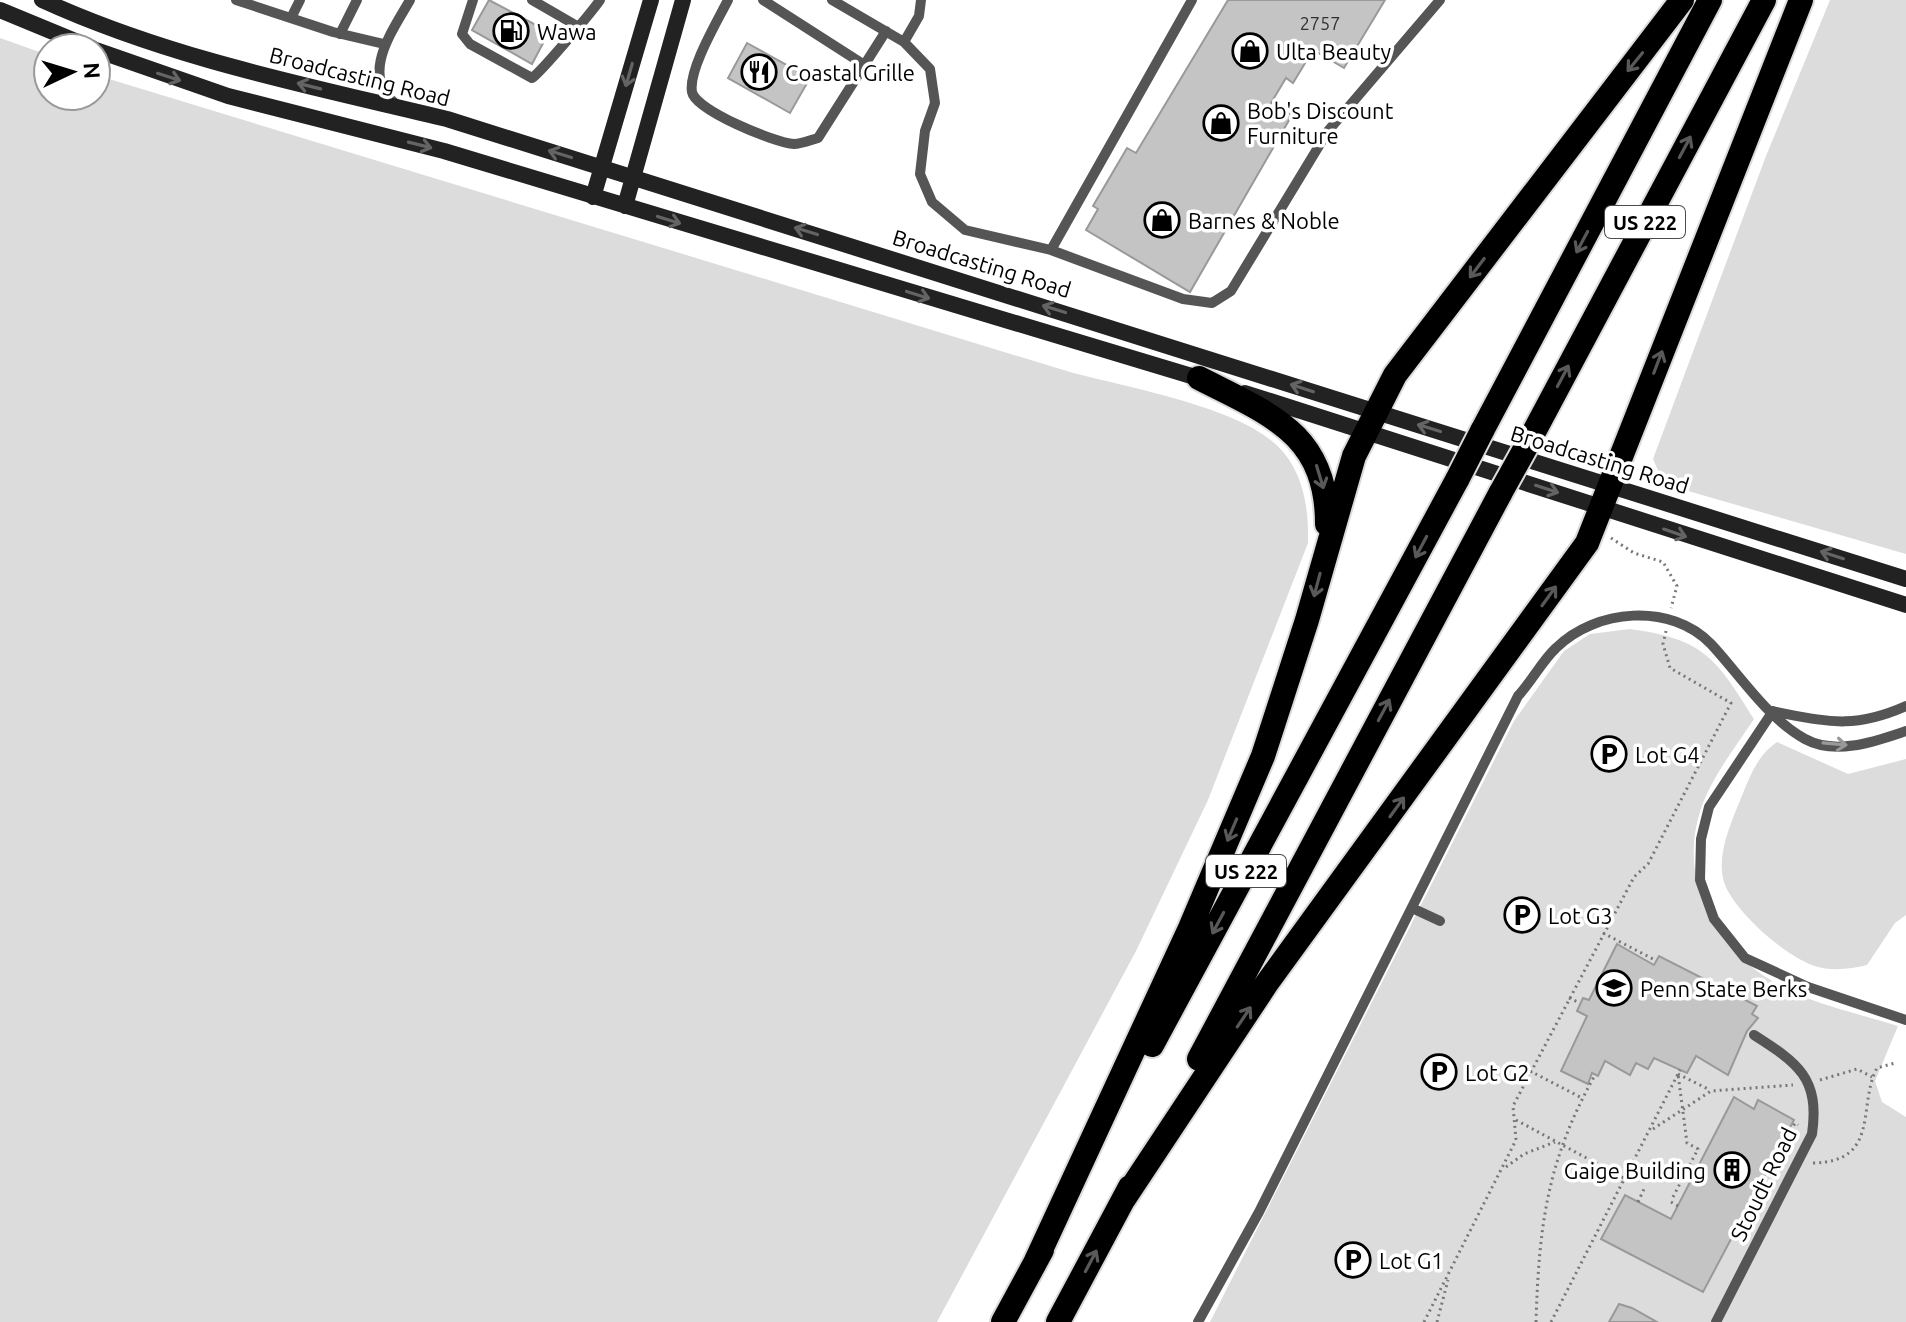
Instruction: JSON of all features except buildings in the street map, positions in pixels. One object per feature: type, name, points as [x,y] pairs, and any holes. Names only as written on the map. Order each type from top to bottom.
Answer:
[{"type":"highway","points":[[1034,1265],[1190,928],[1263,756],[1354,456],[1371,421],[1395,375],[1682,0]]},
{"type":"highway","name":"US 222","points":[[1003,1322],[1458,478],[1710,0]]},
{"type":"highway","name":"US 222","points":[[1058,1322],[1764,0]]},
{"type":"highway","points":[[1124,1199],[1267,983],[1532,620],[1602,506],[1801,0]]},
{"type":"highway","points":[[1199,378],[1288,426],[1306,447],[1323,486],[1326,553]]},
{"type":"main road","name":"Broadcasting Road","points":[[42,0],[145,42],[216,64],[404,109],[601,167],[1371,421],[1602,506],[1906,605]]},
{"type":"main road","points":[[593,197],[651,0]]},
{"type":"main road","points":[[625,206],[683,0]]},
{"type":"main road","name":"Broadcasting Road","points":[[0,10],[53,32]]},
{"type":"main road","name":"Broadcasting Road","points":[[112,55],[228,96],[444,151],[1199,378],[1371,421],[1602,506],[1906,579]]},
{"type":"lane","points":[[236,0],[340,34],[384,44]]},
{"type":"lane","points":[[291,18],[300,0]]},
{"type":"lane","points":[[340,34],[357,0]]},
{"type":"lane","points":[[404,109],[392,101],[382,81],[379,60],[384,44],[410,0]]},
{"type":"lane","points":[[473,0],[462,34],[470,44],[532,78],[542,73],[600,0]]},
{"type":"lane","points":[[532,0],[577,26]]},
{"type":"lane","points":[[728,0],[704,47],[691,89],[694,99],[749,131],[795,144],[818,138],[886,31]]},
{"type":"lane","points":[[763,0],[866,66]]},
{"type":"lane","points":[[832,0],[904,42],[930,69],[935,103],[925,131],[920,174],[932,202],[965,230],[1051,250],[1183,299],[1212,303],[1224,297],[1328,131],[1440,0]]},
{"type":"lane","points":[[852,12],[859,0]]},
{"type":"lane","points":[[904,42],[919,16],[921,0]]},
{"type":"lane","points":[[1051,250],[1192,0]]},
{"type":"lane","points":[[1886,599],[1906,614]]},
{"type":"lane","points":[[1198,1322],[1259,1212],[1518,696],[1556,647],[1589,627],[1618,616],[1668,620],[1683,624],[1709,642],[1732,672],[1806,739],[1830,745],[1858,746],[1906,731]]},
{"type":"lane","points":[[1773,711],[1831,723],[1858,721],[1906,706]]},
{"type":"lane","points":[[1773,711],[1709,807],[1701,839],[1700,880],[1714,919],[1745,958],[1808,987],[1906,1020]]},
{"type":"lane","points":[[1412,908],[1440,921]]},
{"type":"lane","name":"Stoudt Road","points":[[1716,1322],[1801,1159],[1812,1134],[1816,1110],[1810,1084],[1787,1056],[1754,1035]]},
{"type":"path","points":[[1424,1322],[1516,1140],[1513,1106],[1530,1071],[1634,877],[1648,864],[1731,703],[1670,668],[1663,644],[1677,586],[1663,562],[1634,553],[1602,506]]},
{"type":"path","points":[[1603,933],[1655,960]]},
{"type":"path","points":[[1569,998],[1580,1003]]},
{"type":"path","points":[[1801,1159],[1815,1164],[1835,1160],[1853,1148],[1866,1129],[1872,1077],[1877,1068],[1895,1063]]},
{"type":"path","points":[[1530,1071],[1582,1098]]},
{"type":"path","points":[[1651,1131],[1711,1091],[1679,1072]]},
{"type":"path","points":[[1678,1206],[1672,1200],[1698,1149],[1687,1143],[1679,1072]]},
{"type":"path","points":[[1551,1322],[1679,1072]]},
{"type":"path","points":[[1536,1322],[1540,1230],[1550,1177],[1582,1098],[1595,1075]]},
{"type":"path","points":[[1516,1120],[1631,1182]]},
{"type":"path","points":[[1783,1147],[1795,1123],[1801,1126]]},
{"type":"path","points":[[1503,1169],[1524,1154],[1555,1142]]},
{"type":"path","points":[[1638,1202],[1644,1189]]},
{"type":"path","points":[[1437,1322],[1450,1272]]},
{"type":"shaded area","points":[[1830,0],[1906,0],[1906,554],[1664,484],[1653,459],[1766,156]]},
{"type":"shaded area","points":[[0,38],[32,49],[32,112],[112,112],[112,80],[1070,372],[1204,408],[1254,429],[1273,442],[1291,463],[1298,475],[1305,502],[1308,543],[1208,800],[1136,951],[937,1322],[0,1322]]},
{"type":"shaded area","name":"Penn State Berks","points":[[1630,629],[1675,639],[1706,655],[1718,666],[1754,719],[1713,781],[1695,833],[1694,862],[1699,889],[1709,915],[1724,939],[1767,978],[1793,992],[1898,1026],[1875,1081],[1882,1102],[1906,1117],[1906,1322],[1210,1322],[1514,721],[1564,651],[1590,634]]},
{"type":"shaded area","points":[[1777,742],[1848,774],[1906,759],[1906,915],[1895,923],[1867,965],[1824,968],[1792,954],[1750,920],[1729,894],[1724,882],[1723,850],[1733,818],[1755,767]]},
{"type":"place","name":"Wawa","points":[[511,31]]},
{"type":"place","name":"Ulta Beauty","points":[[1250,51]]},
{"type":"place","name":"Coastal Grille","points":[[759,72]]},
{"type":"place","name":"Bob's Discount Furniture","points":[[1221,123]]},
{"type":"place","name":"Barnes & Noble","points":[[1162,220]]},
{"type":"place","name":"Lot G4","points":[[1609,754]]},
{"type":"place","name":"Lot G3","points":[[1522,915]]},
{"type":"place","name":"Penn State Berks","points":[[1614,988]]},
{"type":"place","name":"Lot G2","points":[[1439,1072]]},
{"type":"place","name":"Gaige Building","points":[[1732,1170]]},
{"type":"place","name":"Lot G1","points":[[1353,1260]]}]
